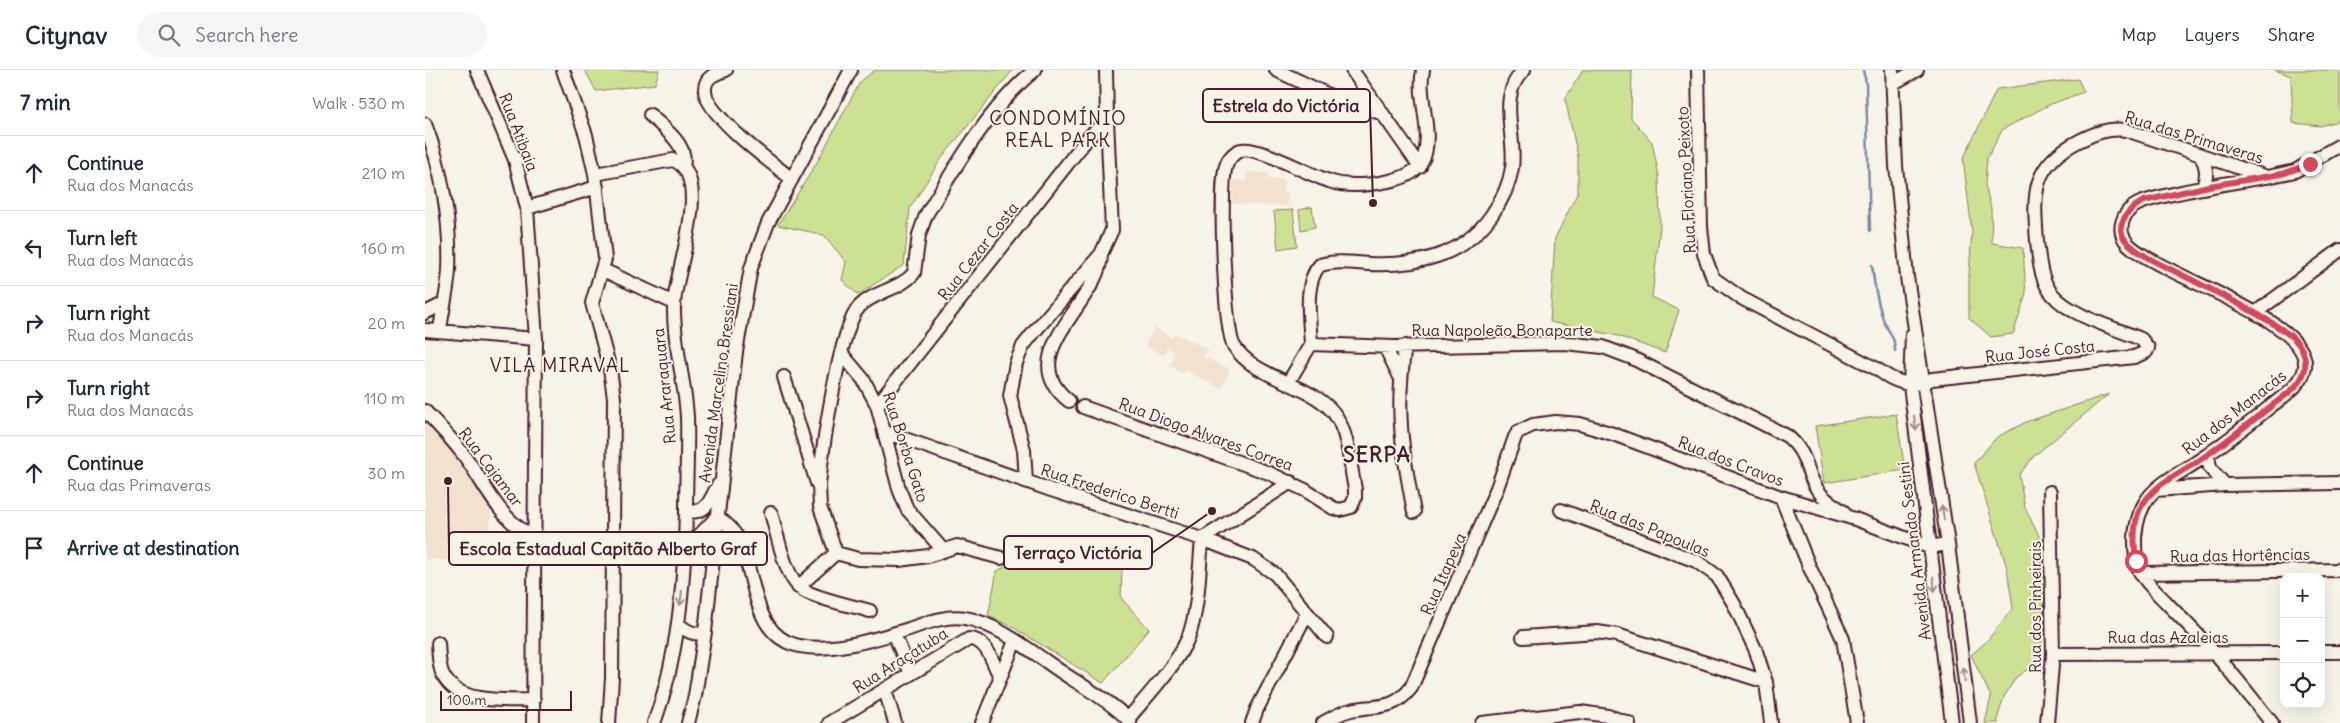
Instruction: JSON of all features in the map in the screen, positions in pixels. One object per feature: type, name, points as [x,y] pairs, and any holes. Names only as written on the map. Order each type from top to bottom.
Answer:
[{"type":"street","name":"Rua Atibaia","points":[[477,70],[515,160],[527,208],[536,339],[533,723]]},
{"type":"street","points":[[563,70],[586,135],[595,174],[604,252],[603,270],[592,303],[610,370],[614,398],[612,678],[609,723]]},
{"type":"street","points":[[726,70],[715,74],[706,82],[707,101],[730,127],[792,179]]},
{"type":"street","name":"Avenida Marcelino Bressiani","points":[[688,723],[695,696],[705,632],[736,352],[751,268],[768,223],[851,70]]},
{"type":"street","points":[[836,553],[820,508],[819,485],[847,327],[859,307],[904,282],[914,273],[919,235],[926,214],[999,106],[1021,81],[1035,70]]},
{"type":"street","name":"Rua Frederico Bertti","points":[[1106,70],[1113,219],[1109,240],[1101,254],[1023,346],[1016,363],[1009,396],[1024,450],[1026,480],[1202,539],[1265,566],[1275,574],[1306,615],[1327,638]]},
{"type":"street","points":[[1276,70],[1343,102],[1381,113]]},
{"type":"street","points":[[1353,70],[1381,113],[1420,166]]},
{"type":"street","points":[[1423,70],[1426,142],[1424,158],[1420,166],[1398,180],[1349,185],[1330,182],[1253,150],[1237,151],[1230,158],[1223,178],[1222,212],[1230,337],[1239,353],[1255,366],[1288,383],[1311,344],[1310,288],[1312,277],[1320,265],[1333,262],[1411,264],[1427,261],[1444,254],[1468,240],[1485,224],[1502,201],[1509,183],[1513,159],[1510,93],[1514,82],[1524,70]]},
{"type":"street","name":"Rua Floriano Peixoto","points":[[1698,70],[1701,227],[1704,254],[1713,278],[1741,298],[1877,369],[1910,380]]},
{"type":"street","points":[[1892,70],[1896,166],[1912,310]]},
{"type":"street","points":[[1892,84],[1917,70]]},
{"type":"street","name":"Rua Araraquara","points":[[650,115],[681,148],[685,156],[683,166],[688,175],[692,216],[674,303],[674,326],[687,417],[685,550],[678,624],[671,669],[654,723]]},
{"type":"street","name":"Rua Cezar Costa","points":[[877,405],[1087,139],[1107,119]]},
{"type":"street","points":[[425,124],[438,161],[442,182],[449,272],[440,331]]},
{"type":"street","name":"Rua das Primaveras","points":[[2147,348],[2141,339],[2073,310],[2062,304],[2051,294],[2044,280],[2038,256],[2036,201],[2039,182],[2046,165],[2063,149],[2086,137],[2113,128],[2140,134],[2267,177],[2295,171],[2340,145]]},
{"type":"street","points":[[2199,154],[2207,172],[2203,187]]},
{"type":"street","points":[[595,174],[667,160],[677,162],[683,166]]},
{"type":"street","name":"Rua dos Manacás","points":[[2267,177],[2203,187],[2136,205],[2123,218],[2121,228],[2122,234],[2129,244],[2151,260],[2255,313],[2296,341],[2302,348],[2306,359],[2305,371],[2300,381],[2282,398],[2208,455],[2153,490],[2137,518],[2135,550],[2141,572],[2151,587],[2215,654],[2272,723]]},
{"type":"street","points":[[527,208],[597,187]]},
{"type":"street","points":[[2255,313],[2340,250]]},
{"type":"street","name":"Rua Frederico Bertti","points":[[1069,401],[1055,387],[1051,377],[1051,355],[1062,329],[1098,273],[1101,254]]},
{"type":"street","points":[[603,270],[674,303]]},
{"type":"street","points":[[425,313],[443,304]]},
{"type":"street","name":"Avenida Armando Sestini","points":[[1912,310],[1926,379],[1970,723]]},
{"type":"street","name":"Avenida Armando Sestini","points":[[1912,310],[1910,380],[1951,723]]},
{"type":"street","points":[[425,330],[536,339]]},
{"type":"street","name":"Rua Napoleão Bonaparte","points":[[1311,344],[1385,347],[1565,343],[1615,350],[1787,436],[1797,445],[1803,455],[1819,493],[1855,519]]},
{"type":"street","points":[[1405,346],[1400,377],[1401,447],[1414,512]]},
{"type":"street","points":[[1385,347],[1400,377]]},
{"type":"street","name":"Rua José Costa","points":[[1910,380],[2142,355],[2147,348]]},
{"type":"street","name":"Rua Borba Gato","points":[[841,353],[863,379],[877,405],[899,489],[907,509],[943,550]]},
{"type":"street","points":[[784,377],[811,468],[819,485]]},
{"type":"street","name":"Rua Diogo Alvares Correa","points":[[1083,407],[1291,482],[1321,502],[1339,510],[1351,507],[1354,503],[1355,488],[1343,433],[1337,417],[1330,408],[1288,383]]},
{"type":"street","name":"Rua Cajamar","points":[[425,411],[449,437],[504,514],[518,528],[535,537]]},
{"type":"street","name":"Rua dos Cravos","points":[[1511,446],[1518,432],[1533,425],[1556,422],[1580,424],[1613,434],[1781,497],[1855,519],[1929,547],[1948,544]]},
{"type":"street","points":[[885,432],[1026,480]]},
{"type":"street","name":"Rua Itapeva","points":[[1323,723],[1337,715],[1352,710],[1389,705],[1403,698],[1411,688],[1497,488],[1511,446]]},
{"type":"street","points":[[2208,455],[2213,473],[2225,485]]},
{"type":"street","points":[[685,511],[699,512],[703,509],[722,476]]},
{"type":"street","points":[[685,550],[717,517],[729,526],[741,544],[768,626],[788,642],[819,648],[848,645],[894,634],[938,620],[956,617],[979,622],[1015,642],[1108,702],[1129,721],[1180,652],[1187,639],[1192,623],[1202,539],[1291,482]]},
{"type":"street","points":[[2153,490],[2225,485],[2340,483]]},
{"type":"street","name":"Rua dos Pinheirais","points":[[2047,723],[2053,654],[2050,492]]},
{"type":"street","points":[[1781,497],[1809,566],[1843,639],[1857,723]]},
{"type":"street","name":"Rua das Papoulas","points":[[1561,510],[1696,561],[1709,568],[1717,576],[1734,604],[1756,650],[1766,682],[1771,723]]},
{"type":"street","points":[[771,513],[787,568],[798,586],[811,594],[870,611]]},
{"type":"street","points":[[715,537],[727,534],[741,544]]},
{"type":"street","points":[[836,553],[858,559],[883,561],[917,559],[943,550],[963,547],[1001,558]]},
{"type":"street","points":[[798,586],[836,553]]},
{"type":"street","name":"Rua das Hortências","points":[[2141,572],[2340,570]]},
{"type":"street","points":[[1252,723],[1257,709],[1306,615]]},
{"type":"street","points":[[678,624],[691,633],[705,632]]},
{"type":"street","points":[[1523,637],[1597,632],[1617,635],[1766,682]]},
{"type":"street","points":[[894,634],[911,674]]},
{"type":"street","name":"Rua Araçatuba","points":[[829,723],[963,641],[975,639],[985,647],[1000,677]]},
{"type":"street","points":[[981,723],[1015,642]]},
{"type":"street","points":[[438,643],[443,675],[455,688],[484,699],[534,700]]},
{"type":"street","points":[[2325,652],[2340,652]]},
{"type":"street","name":"Rua das Azaleias","points":[[2053,654],[2280,653]]},
{"type":"street","points":[[885,690],[895,723]]},
{"type":"street","points":[[1482,723],[1580,712],[1600,714],[1629,723]]},
{"type":"street","points":[[1580,712],[1590,723]]},
{"type":"shaded area","points":[[1247,172],[1268,173],[1268,179],[1284,179],[1284,192],[1288,192],[1287,206],[1232,204],[1233,180],[1246,181]]},
{"type":"shaded area","points":[[1154,327],[1172,338],[1175,333],[1208,349],[1204,357],[1230,369],[1221,388],[1186,371],[1183,373],[1169,366],[1176,352],[1167,348],[1164,355],[1145,346]]},
{"type":"shaded area","points":[[425,425],[442,435],[491,508],[487,563],[425,559]]},
{"type":"green space","points":[[585,70],[659,70],[655,84],[596,91]]},
{"type":"green space","points":[[875,70],[1013,70],[941,159],[910,208],[904,265],[858,295],[842,280],[846,262],[824,235],[778,225],[816,164],[860,82]]},
{"type":"green space","points":[[1583,70],[1632,70],[1631,118],[1652,142],[1659,176],[1660,227],[1652,297],[1679,310],[1665,353],[1618,336],[1550,322],[1555,238],[1578,192],[1578,156],[1565,99]]},
{"type":"green space","points":[[2275,70],[2340,70],[2340,120],[2321,126],[2293,123],[2291,76]]},
{"type":"green space","points":[[2078,79],[2084,92],[2051,104],[2003,129],[1987,158],[1985,185],[1991,208],[1992,243],[2023,248],[2026,294],[2013,334],[1991,337],[1969,318],[1972,231],[1963,159],[1997,89]]},
{"type":"green space","points":[[1312,207],[1315,227],[1301,230],[1299,210]]},
{"type":"green space","points":[[1293,210],[1297,246],[1278,249],[1274,211]]},
{"type":"green space","points":[[2109,394],[2034,456],[2019,475],[2025,508],[2039,536],[2045,632],[2034,665],[2016,677],[2004,697],[1998,716],[1998,723],[1985,723],[1991,697],[1971,655],[1986,642],[2013,608],[2007,568],[1974,463],[1997,437],[2026,422]]},
{"type":"green space","points":[[1896,414],[1905,470],[1824,483],[1815,426]]},
{"type":"green space","points":[[1036,551],[1122,568],[1121,598],[1149,629],[1103,683],[1011,626],[988,616],[997,571]]},
{"type":"waterway","points":[[1863,70],[1866,83],[1870,231]]},
{"type":"waterway","points":[[1872,265],[1879,306],[1885,324],[1894,341],[1895,351]]},
{"type":"place","name":"Estrela do Victória","points":[[1373,203]]},
{"type":"place","name":"Escola Estadual Capitão Alberto Graf","points":[[448,481]]},
{"type":"place","name":"Terraço Victória","points":[[1212,511]]},
{"type":"district","name":"CONDOMÍNIO REAL PARK","points":[[1058,129]]},
{"type":"district","name":"VILA MIRAVAL","points":[[560,365]]},
{"type":"district","name":"SERPA","points":[[1377,455]]},
{"type":"route","points":[[2136,561],[2137,518],[2153,490],[2208,455],[2282,398],[2300,381],[2305,371],[2306,359],[2302,348],[2287,333],[2255,313],[2151,260],[2129,244],[2122,234],[2123,218],[2129,210],[2144,201],[2209,186],[2282,174],[2295,171],[2310,164]]}]
